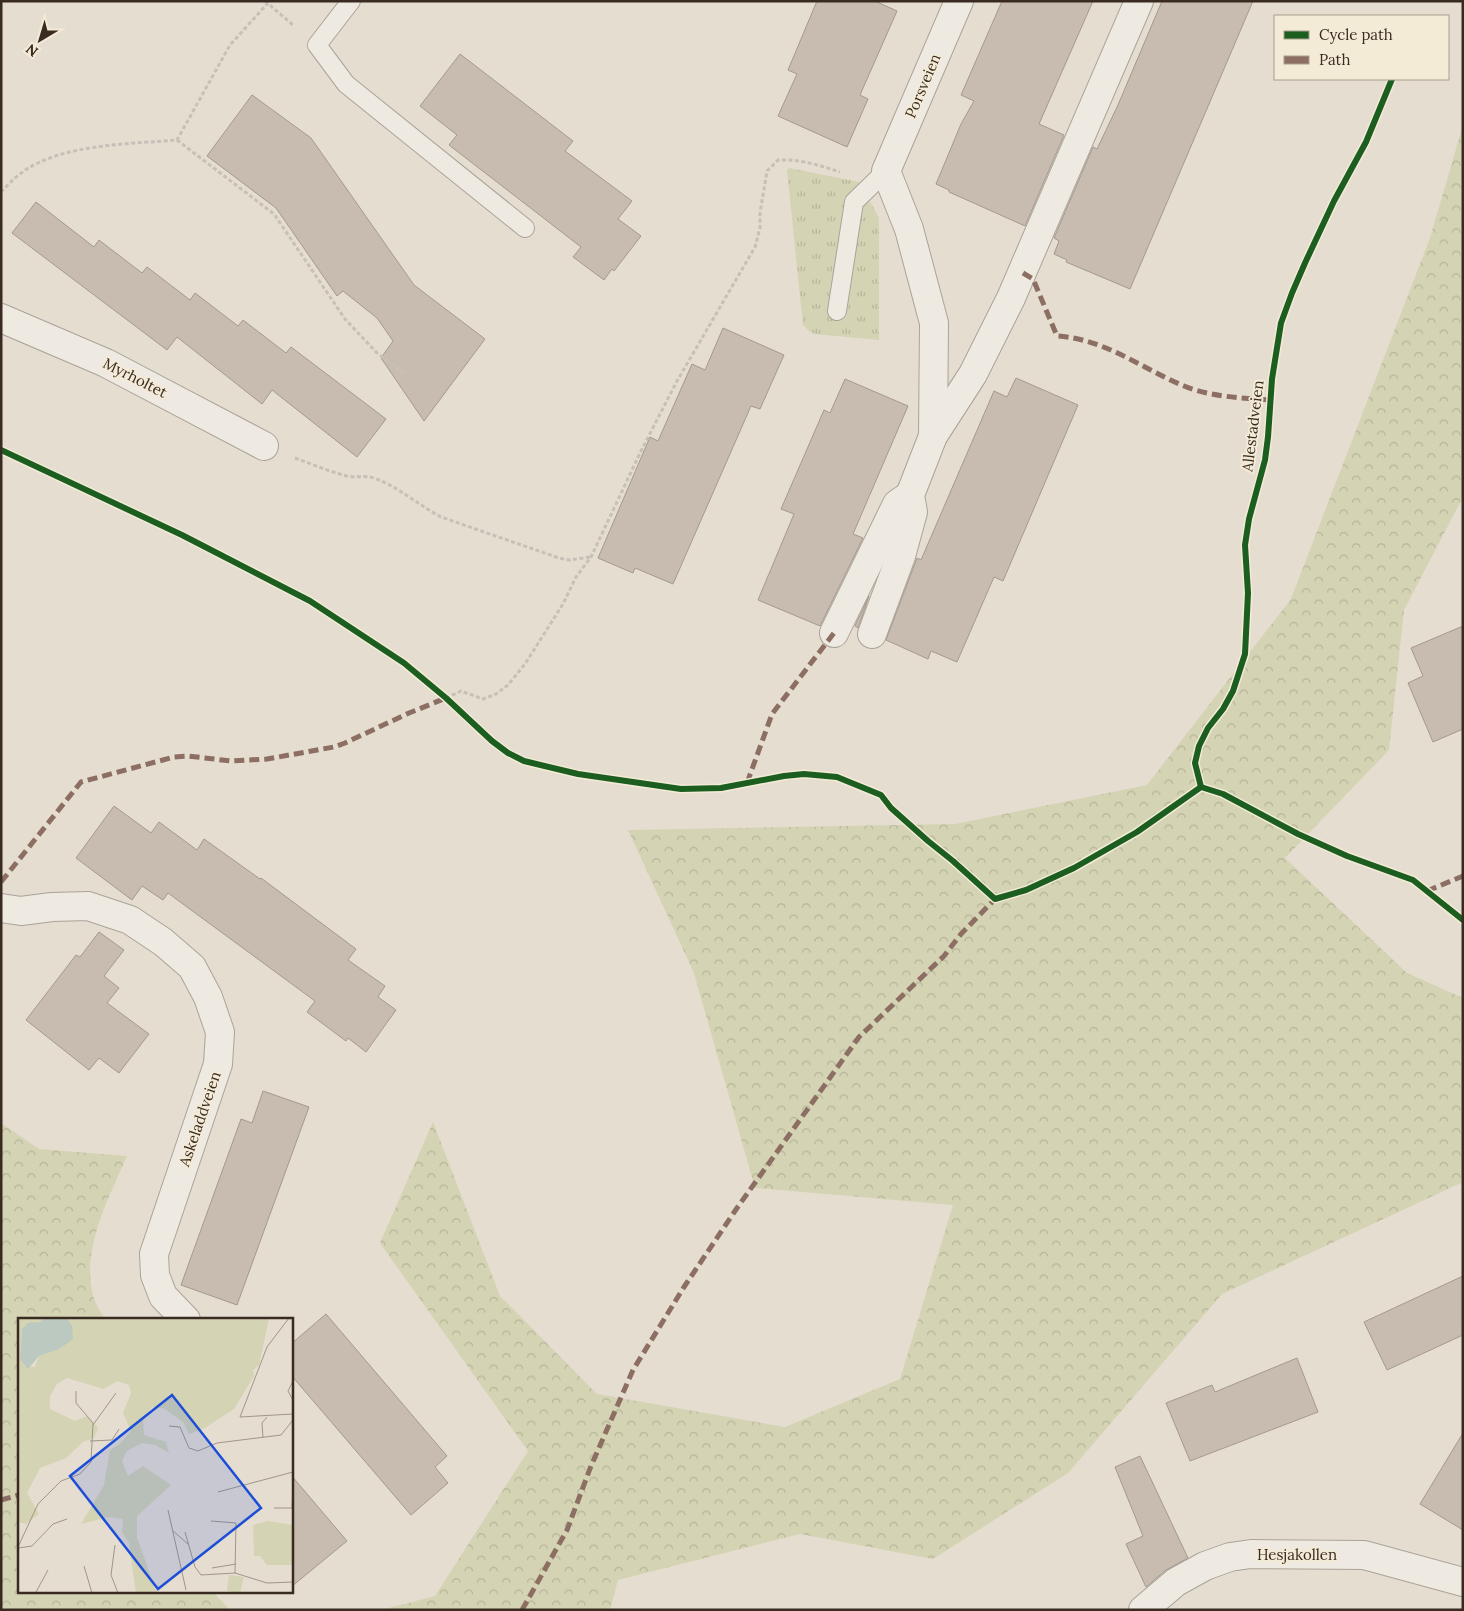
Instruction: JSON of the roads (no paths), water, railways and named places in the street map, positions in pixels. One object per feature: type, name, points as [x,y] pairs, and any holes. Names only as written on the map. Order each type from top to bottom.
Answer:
[{"type":"street","name":"Porsveien","points":[[880,177],[960,1]]},
{"type":"street","points":[[872,634],[906,538],[913,512],[910,495],[933,436],[974,374],[1012,298],[1139,1]]},
{"type":"street","points":[[880,177],[909,229],[934,324],[933,436]]},
{"type":"street","name":"Myrholtet","points":[[1,318],[106,363],[264,446]]},
{"type":"street","points":[[834,633],[897,504],[910,495]]},
{"type":"street","name":"Askeladdveien","points":[[1,908],[21,911],[52,907],[88,906],[130,920],[163,942],[192,967],[208,997],[220,1032],[218,1064],[154,1254],[154,1275],[163,1296],[184,1318]]},
{"type":"street","name":"Hesjakollen","points":[[1143,1610],[1176,1582],[1205,1566],[1230,1557],[1251,1554],[1364,1555],[1463,1582]]},
{"type":"lane","points":[[351,1],[317,45],[346,84],[525,228]]},
{"type":"lane","points":[[837,311],[854,202],[880,177]]}]
